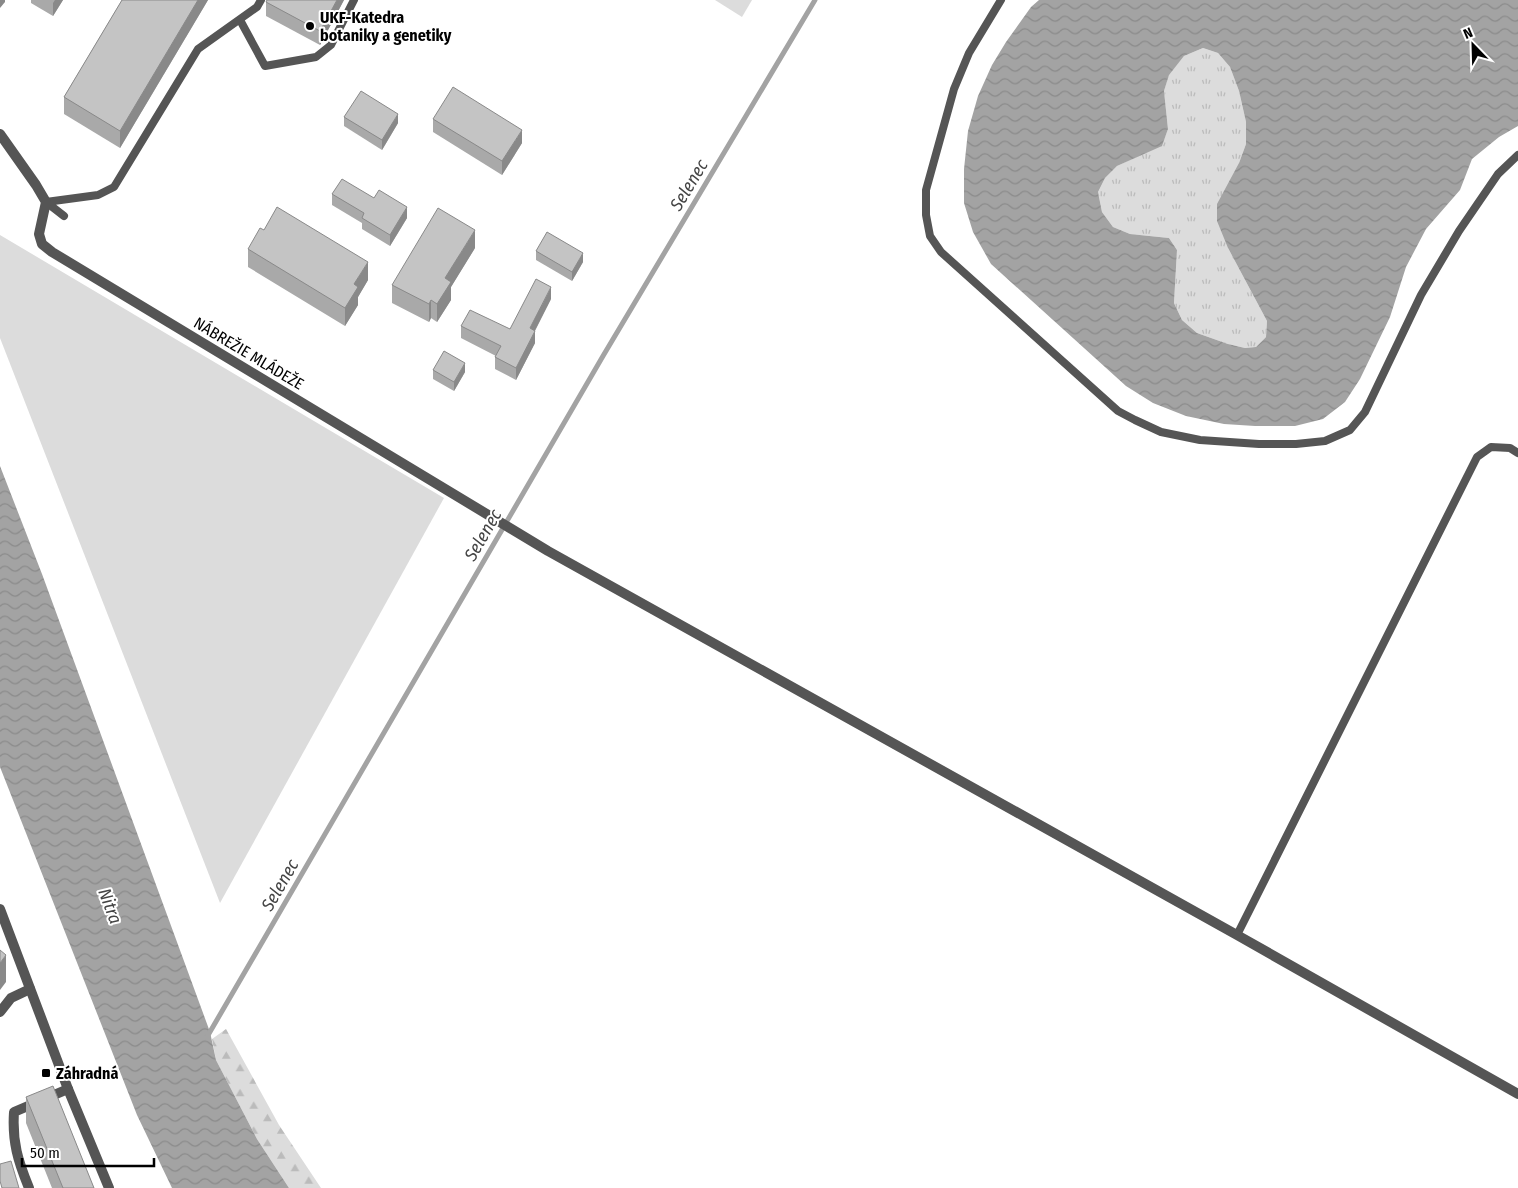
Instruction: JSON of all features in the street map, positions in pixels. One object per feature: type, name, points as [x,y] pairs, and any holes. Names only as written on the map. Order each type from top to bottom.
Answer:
[{"type":"street","points":[[0,134],[46,202]]},
{"type":"street","name":"NÁBREŽIE MLÁDEŽE","points":[[46,202],[38,234],[42,244],[52,252],[548,551],[1518,1094]]},
{"type":"street","points":[[0,909],[68,1090],[108,1188]]},
{"type":"street","points":[[0,1012],[11,998],[30,989]]},
{"type":"street","points":[[29,1188],[19,1163],[13,1132],[14,1112],[68,1090]]},
{"type":"lane","points":[[46,202],[98,195],[114,187],[198,48],[258,8],[262,0]]},
{"type":"lane","points":[[240,20],[264,66],[316,57],[331,45],[354,0]]},
{"type":"lane","points":[[1001,0],[970,53],[954,88],[926,190],[926,215],[930,236],[941,252],[1118,411],[1160,432],[1200,440],[1259,444],[1296,444],[1325,441],[1350,430],[1365,412],[1421,295],[1459,231],[1498,174],[1518,155]]},
{"type":"lane","points":[[46,202],[64,216]]},
{"type":"lane","points":[[1237,935],[1477,457],[1490,447],[1510,448],[1518,453]]},
{"type":"green space","points":[[715,0],[752,0],[742,17]]},
{"type":"green space","points":[[1203,48],[1218,53],[1230,67],[1239,91],[1246,122],[1246,144],[1239,163],[1228,248],[1267,321],[1266,337],[1256,347],[1245,348],[1228,344],[1197,333],[1182,320],[1174,303],[1177,250],[1169,238],[1130,234],[1113,227],[1102,212],[1098,192],[1105,178],[1117,166],[1162,145],[1168,129],[1164,91],[1169,74],[1184,56]]},
{"type":"green space","points":[[0,235],[444,498],[220,903],[0,338]]},
{"type":"green space","points":[[226,1029],[279,1125],[321,1188],[289,1188],[257,1139],[216,1060],[212,1039]]},
{"type":"water","points":[[1039,0],[1518,0],[1518,126],[1499,137],[1472,159],[1460,190],[1426,229],[1406,267],[1390,317],[1360,379],[1345,402],[1323,419],[1295,426],[1224,424],[1186,416],[1153,403],[1126,386],[991,264],[973,232],[964,203],[964,169],[968,131],[978,96],[992,65],[1031,7]],"holes":[[[1203,48],[1218,53],[1230,67],[1239,91],[1246,122],[1246,144],[1239,163],[1217,204],[1217,221],[1228,248],[1267,321],[1266,337],[1256,347],[1245,348],[1228,344],[1197,333],[1182,320],[1174,303],[1177,250],[1169,238],[1130,234],[1113,227],[1102,212],[1098,192],[1105,178],[1117,166],[1162,146],[1168,129],[1164,91],[1169,75],[1184,56]]]},
{"type":"water","name":"Nitra","points":[[0,466],[42,574],[210,1032],[216,1060],[257,1139],[289,1188],[172,1188],[137,1115],[0,767]]},
{"type":"building","points":[[122,0],[198,0],[120,131],[64,97]]},
{"type":"building","points":[[267,0],[337,0],[320,31],[266,2]]},
{"type":"building","points":[[453,87],[522,130],[502,161],[433,119]]},
{"type":"building","points":[[361,91],[398,114],[382,140],[344,117]]},
{"type":"building","points":[[342,179],[374,198],[379,190],[407,207],[390,235],[362,218],[364,213],[332,194]]},
{"type":"building","points":[[277,207],[368,262],[354,284],[358,287],[345,308],[248,249],[260,228],[264,230]]},
{"type":"building","points":[[438,208],[475,230],[445,278],[451,282],[437,304],[431,300],[429,304],[392,285]]},
{"type":"building","points":[[547,232],[583,253],[572,272],[536,251]]},
{"type":"building","points":[[536,279],[551,287],[530,328],[535,331],[516,368],[495,357],[501,346],[461,326],[470,310],[510,329]]},
{"type":"building","points":[[444,351],[465,363],[454,382],[433,370]]},
{"type":"building","points":[[0,950],[6,955],[0,963]]},
{"type":"building","points":[[53,1086],[94,1188],[63,1188],[26,1097]]},
{"type":"building","points":[[11,1161],[19,1188],[2,1188],[0,1164]]},
{"type":"waterway","name":"Selenec","points":[[207,1037],[603,356],[815,0]]},
{"type":"place","name":"UKF-Katedra botaniky a genetiky","points":[[310,26]]},
{"type":"place","name":"Záhradná","points":[[46,1073]]}]
